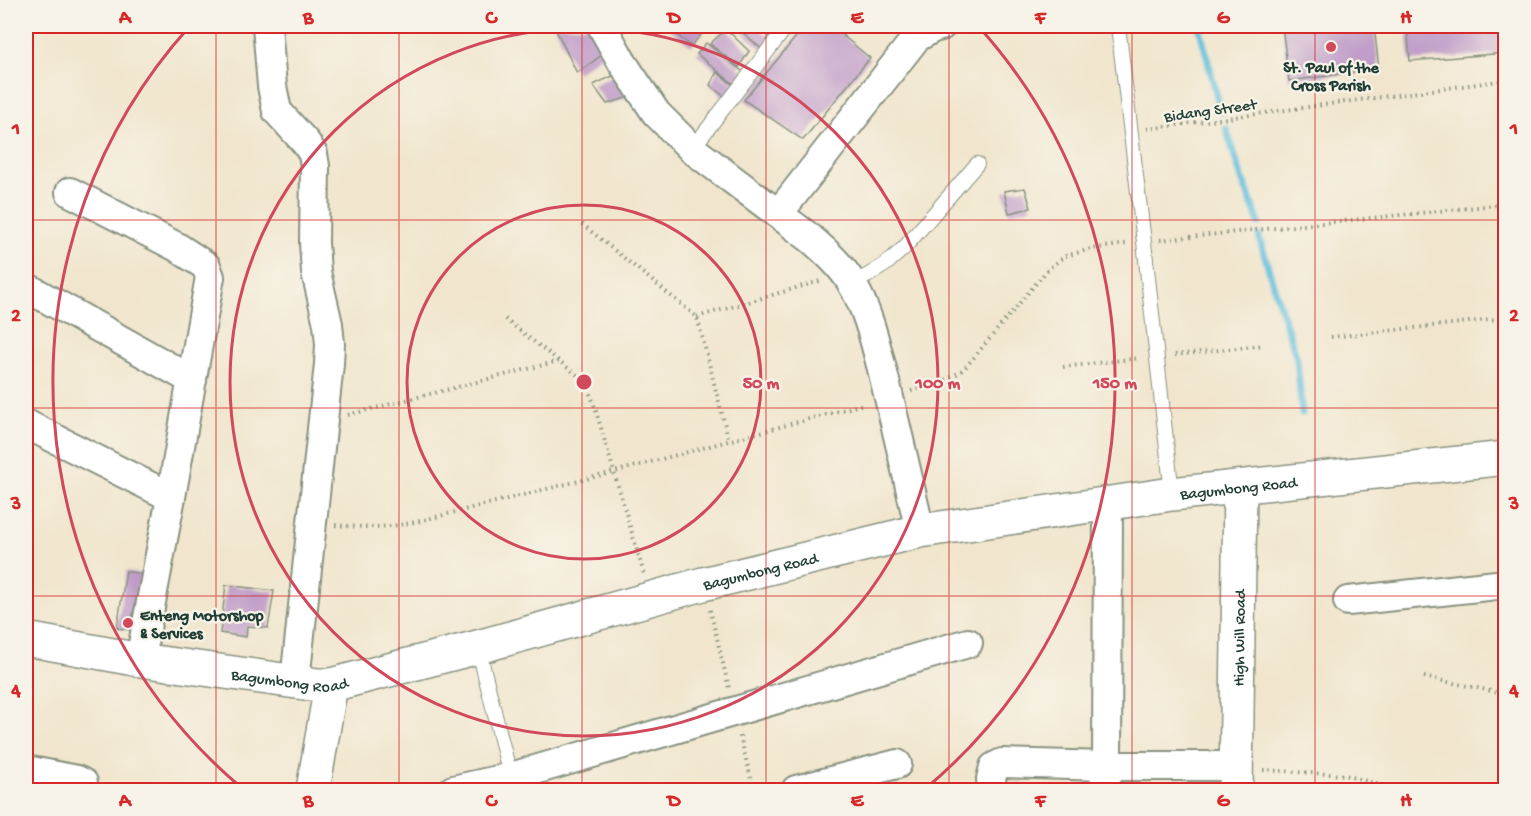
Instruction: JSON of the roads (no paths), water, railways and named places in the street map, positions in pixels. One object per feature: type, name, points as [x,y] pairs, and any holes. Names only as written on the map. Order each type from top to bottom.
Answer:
[{"type":"street","points":[[602,26],[622,62],[656,113],[692,148],[819,246],[848,278],[864,309],[872,333],[920,531]]},
{"type":"street","points":[[778,214],[916,38],[941,26]]},
{"type":"street","points":[[261,27],[277,111],[313,154],[316,272],[328,324],[330,344],[324,421],[295,681]]},
{"type":"street","points":[[70,192],[177,247],[206,266],[210,277],[140,660]]},
{"type":"street","points":[[26,287],[192,380]]},
{"type":"street","points":[[26,424],[171,497]]},
{"type":"street","name":"Bagumbong Road","points":[[26,639],[140,660],[331,685],[478,647],[651,598],[920,531],[1172,494],[1506,458]]},
{"type":"street","name":"High Will Road","points":[[1237,778],[1240,487]]},
{"type":"street","points":[[1106,778],[1108,504]]},
{"type":"street","points":[[1348,601],[1506,584]]},
{"type":"street","points":[[453,790],[513,784],[968,643]]},
{"type":"street","points":[[313,790],[331,685]]},
{"type":"street","points":[[992,790],[991,779],[994,767],[1002,763],[1106,778],[1237,778]]},
{"type":"street","points":[[796,790],[897,764]]},
{"type":"street","points":[[26,770],[77,780],[83,783],[84,790]]},
{"type":"lane","points":[[692,148],[787,26]]},
{"type":"lane","points":[[1118,26],[1172,494]]},
{"type":"lane","points":[[848,278],[867,276],[886,264],[904,248],[976,164]]},
{"type":"lane","points":[[478,647],[513,784]]},
{"type":"waterway","points":[[1199,26],[1221,112]]},
{"type":"waterway","points":[[1226,128],[1259,223]]},
{"type":"waterway","points":[[1259,236],[1297,359],[1302,413]]},
{"type":"place","name":"St. Paul of the Cross Parish","points":[[1331,47]]},
{"type":"place","name":"Enteng Motorshop & Services","points":[[128,623]]}]
